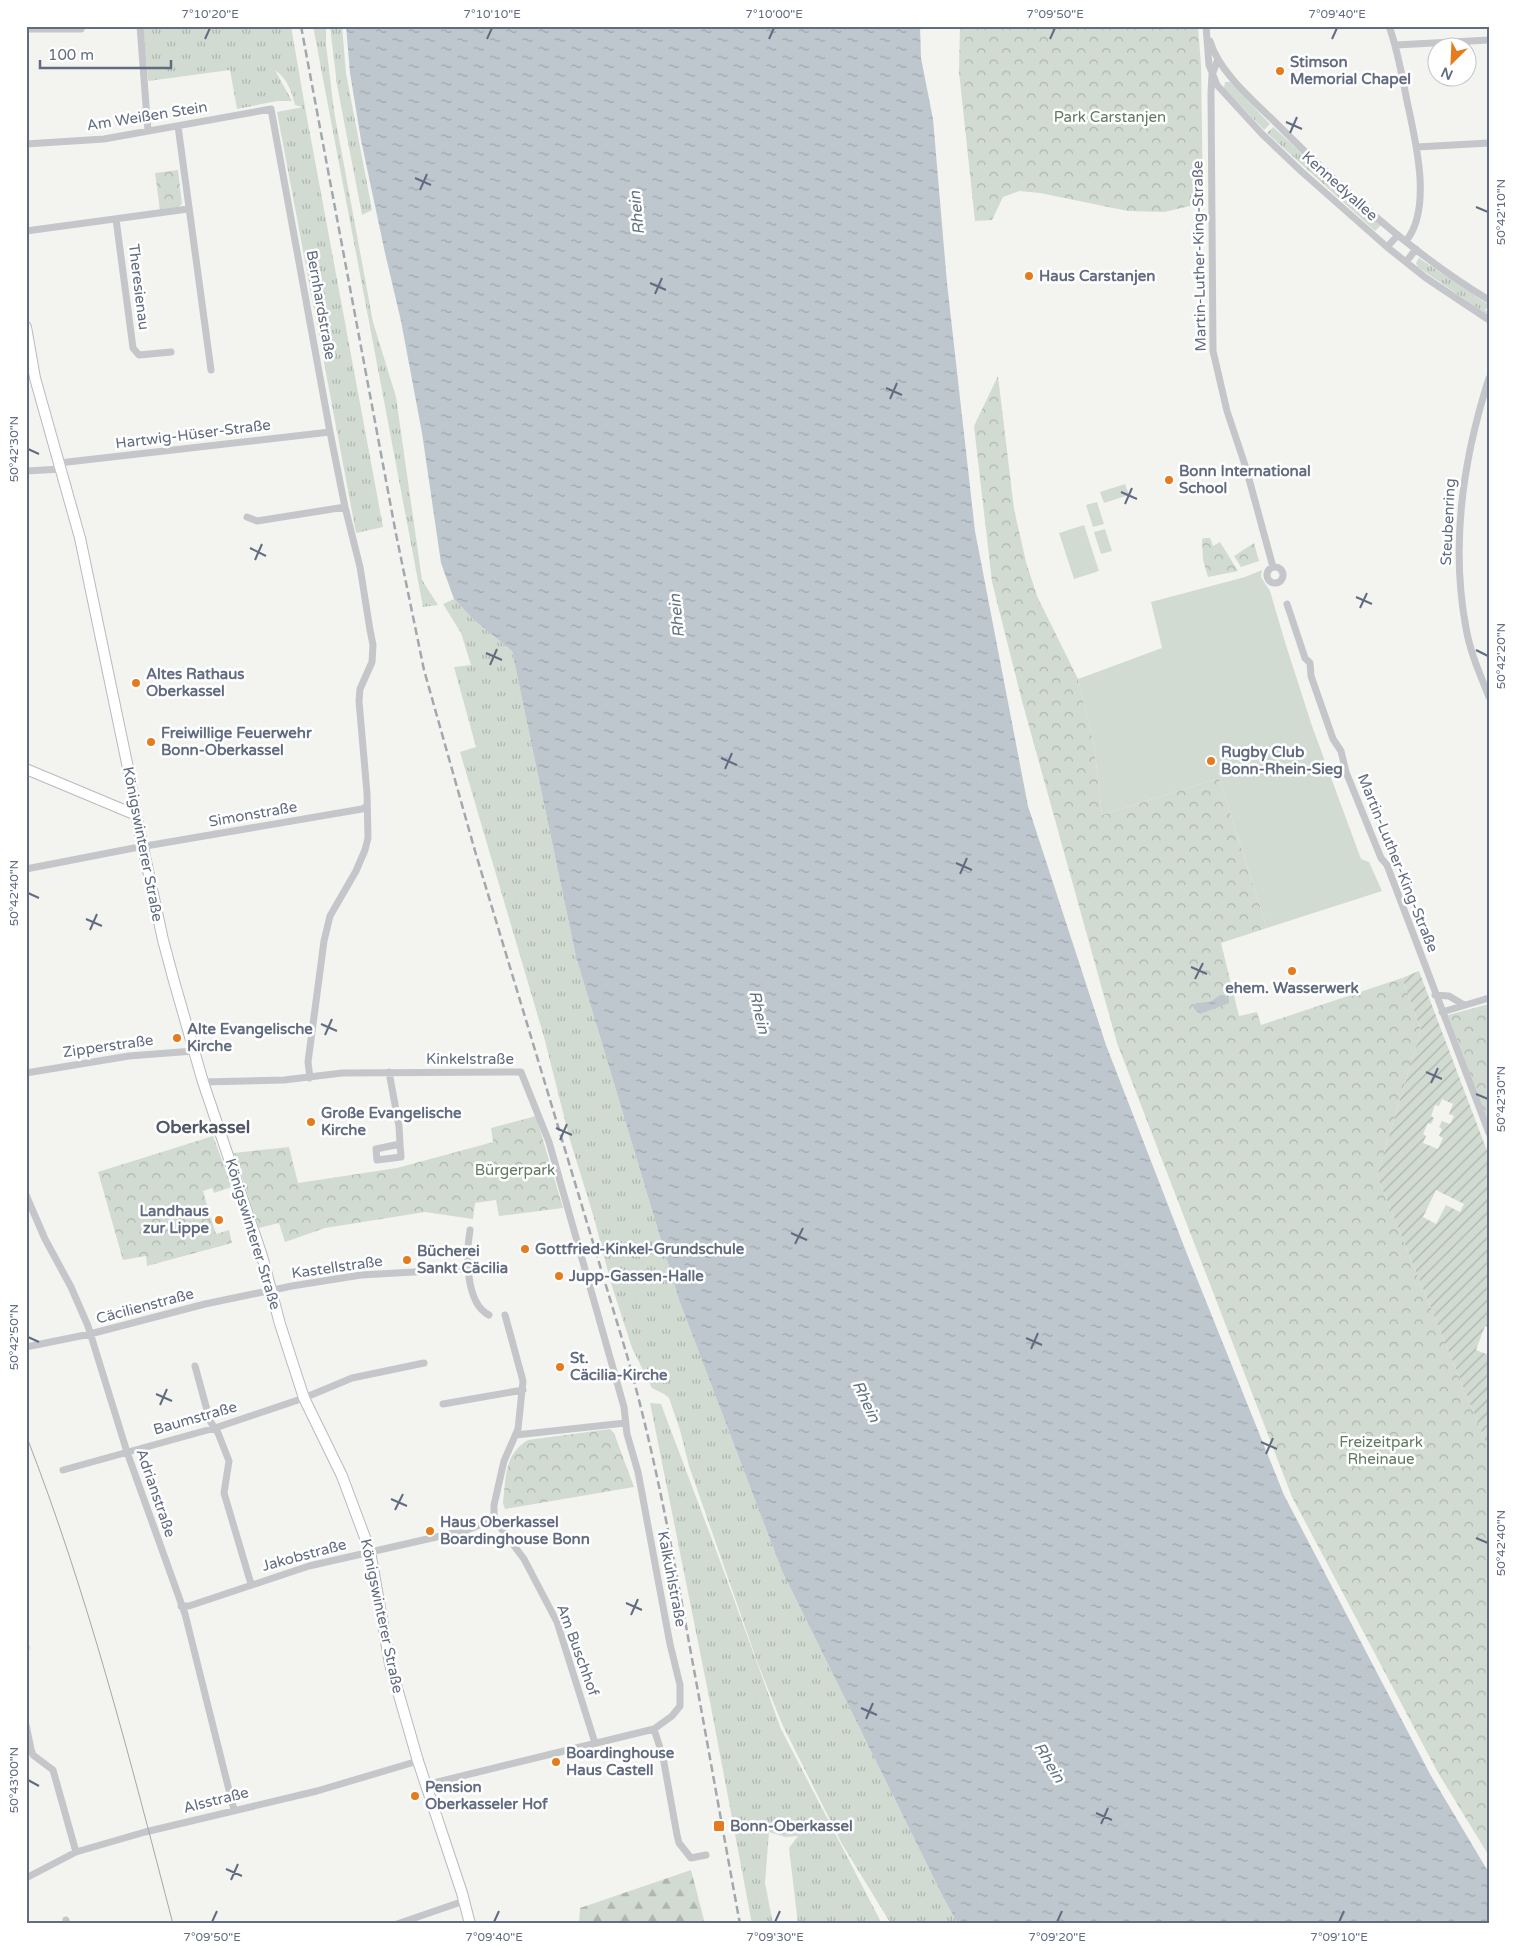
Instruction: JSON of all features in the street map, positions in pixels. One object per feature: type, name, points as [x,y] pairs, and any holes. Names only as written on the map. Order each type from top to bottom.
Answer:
[{"type":"main road","name":"Königswinterer Straße","points":[[27,334],[35,378],[80,538],[163,940],[194,1051],[262,1256],[270,1291],[304,1398],[342,1476],[370,1551],[390,1664],[425,1785],[470,1924]]},
{"type":"main road","points":[[26,769],[136,815]]},
{"type":"street","points":[[140,26],[148,131]]},
{"type":"street","points":[[1389,26],[1396,45],[1417,147],[1421,183],[1420,201],[1413,232],[1406,241]]},
{"type":"street","points":[[1206,27],[1209,65],[1213,77],[1221,71],[1229,74]]},
{"type":"street","name":"Kennedyallee","points":[[1206,27],[1211,46],[1229,74],[1245,93],[1318,164],[1416,249],[1489,300]]},
{"type":"street","points":[[26,28],[81,29]]},
{"type":"street","points":[[1396,45],[1489,40]]},
{"type":"street","name":"Martin-Luther-King-Straße","points":[[1218,59],[1213,77],[1210,166],[1214,309],[1212,350],[1227,411],[1245,466],[1272,567]]},
{"type":"street","name":"Kennedyallee","points":[[1213,77],[1220,90],[1262,134],[1387,247],[1455,298],[1489,320]]},
{"type":"street","name":"Am Weißen Stein","points":[[26,144],[104,139],[271,109]]},
{"type":"street","name":"Bernhardstraße","points":[[271,109],[330,432],[345,507],[360,567],[373,645],[372,662],[360,689],[359,700],[368,838],[356,870],[330,916],[324,942],[308,1062],[310,1078]]},
{"type":"street","points":[[178,126],[211,370]]},
{"type":"street","points":[[1417,147],[1489,143]]},
{"type":"street","points":[[26,231],[188,209]]},
{"type":"street","name":"Theresienau","points":[[116,219],[133,348],[139,355],[170,352]]},
{"type":"street","points":[[1387,247],[1398,234]]},
{"type":"street","points":[[1406,262],[1416,249]]},
{"type":"street","name":"Steubenring","points":[[1489,378],[1470,442],[1460,508],[1458,542],[1461,592],[1466,629],[1476,664],[1489,696]]},
{"type":"street","name":"Hartwig-Hüser-Straße","points":[[26,471],[330,432]]},
{"type":"street","points":[[247,517],[257,521],[345,507]]},
{"type":"street","name":"Martin-Luther-King-Straße","points":[[1287,604],[1305,658],[1310,662],[1311,676],[1333,738],[1341,751],[1346,772],[1381,858],[1387,864],[1435,995],[1489,1133]]},
{"type":"street","name":"Simonstraße","points":[[26,869],[143,846],[362,809],[367,806]]},
{"type":"street","points":[[1435,995],[1448,996],[1464,1006]]},
{"type":"street","points":[[1442,1012],[1489,998]]},
{"type":"street","name":"Zipperstraße","points":[[26,1073],[129,1056],[194,1051]]},
{"type":"street","name":"Kinkelstraße","points":[[204,1082],[310,1078],[342,1072],[521,1072],[549,1142],[624,1407],[626,1423]]},
{"type":"street","points":[[389,1072],[399,1126],[400,1144]]},
{"type":"street","name":"Adrianstraße","points":[[26,1195],[45,1239],[71,1287],[90,1334],[127,1452],[185,1614],[234,1810]]},
{"type":"street","points":[[470,1230],[467,1269],[479,1308],[489,1315]]},
{"type":"street","name":"Kastellstraße","points":[[270,1291],[361,1275],[467,1269]]},
{"type":"street","name":"Cäcilienstraße","points":[[26,1346],[90,1334],[206,1304],[270,1291]]},
{"type":"street","points":[[494,1519],[494,1505],[504,1461],[516,1435],[523,1390],[523,1381],[505,1315]]},
{"type":"street","name":"Baumstraße","points":[[63,1470],[215,1428],[304,1398],[352,1378],[424,1363]]},
{"type":"street","points":[[195,1366],[210,1421],[215,1428],[228,1461],[224,1494],[251,1584]]},
{"type":"street","points":[[443,1404],[523,1390]]},
{"type":"street","points":[[516,1435],[626,1423]]},
{"type":"street","name":"Kalkuhlstraße","points":[[425,1785],[654,1729],[672,1716],[680,1706],[680,1685],[670,1644],[638,1472],[626,1423]]},
{"type":"street","name":"Jakobstraße","points":[[181,1606],[189,1606],[309,1566],[467,1530],[494,1519]]},
{"type":"street","name":"Am Buschhof","points":[[494,1519],[524,1559],[557,1622],[595,1743]]},
{"type":"street","points":[[26,1725],[31,1749],[34,1754],[53,1770],[76,1852]]},
{"type":"street","points":[[654,1729],[663,1757],[679,1843],[692,1858],[706,1855]]},
{"type":"street","name":"Alsstraße","points":[[26,1878],[76,1852],[144,1832],[333,1786],[418,1761]]},
{"type":"street","points":[[397,1924],[464,1902]]},
{"type":"green space","points":[[143,26],[291,26],[383,527],[356,533],[277,112],[303,107],[295,105],[288,86],[275,70],[292,101],[277,101],[237,109],[230,70],[148,81]]},
{"type":"green space","points":[[313,26],[326,26],[326,44],[334,111],[373,322],[396,397],[422,580],[438,605],[423,607]]},
{"type":"green space","points":[[330,26],[342,26],[346,73],[372,210],[362,215],[337,85]]},
{"type":"green space","name":"Park Carstanjen","points":[[960,26],[1198,26],[1201,65],[1203,203],[1164,212],[1128,211],[1040,193],[1019,191],[1003,197],[992,220],[975,221],[959,72]]},
{"type":"green space","points":[[1225,82],[1230,82],[1270,124],[1264,130],[1224,88]]},
{"type":"green space","points":[[1273,127],[1381,225],[1375,231],[1267,133]]},
{"type":"green space","points":[[178,170],[182,204],[178,207],[160,210],[155,173]]},
{"type":"green space","points":[[1419,258],[1489,305],[1485,310],[1488,312],[1486,314],[1418,267],[1416,263]]},
{"type":"green space","name":"Freizeitpark Rheinaue","points":[[998,376],[1014,509],[1026,562],[1037,596],[1078,679],[1094,745],[1102,815],[1219,778],[1267,928],[1221,943],[1239,1016],[1257,1012],[1261,1025],[1402,978],[1421,1030],[1377,1176],[1489,1450],[1489,1856],[1437,1771],[1292,1497],[1117,1043],[1022,701],[992,582],[974,426]]},
{"type":"green space","points":[[1125,484],[1129,495],[1104,503],[1100,492]]},
{"type":"green space","points":[[1097,502],[1104,524],[1093,527],[1086,505]]},
{"type":"green space","points":[[1084,525],[1099,571],[1074,579],[1059,533]]},
{"type":"green space","points":[[1105,529],[1112,551],[1101,554],[1094,532]]},
{"type":"green space","points":[[1210,538],[1213,546],[1220,542],[1238,571],[1208,577],[1203,560],[1202,539]]},
{"type":"green space","points":[[1254,543],[1259,561],[1241,567],[1234,556]]},
{"type":"green space","name":"Rugby Club Bonn-Rhein-Sieg","points":[[1262,570],[1261,577],[1270,591],[1312,726],[1361,859],[1369,862],[1382,891],[1267,928],[1219,778],[1102,815],[1094,745],[1078,679],[1162,648],[1151,602],[1245,577]]},
{"type":"green space","points":[[454,599],[474,620],[512,651],[576,957],[679,1300],[782,1571],[958,1924],[891,1924],[842,1844],[782,1724],[758,1664],[689,1466],[680,1430],[669,1398],[652,1388],[632,1348],[611,1283],[594,1218],[570,1140],[544,1037],[460,752],[476,747],[454,667],[471,665],[461,633],[443,604]]},
{"type":"green space","points":[[1419,971],[1489,1156],[1489,1327],[1485,1326],[1476,1350],[1489,1355],[1489,1450],[1377,1176],[1421,1030],[1402,978]],"holes":[[[1442,1099],[1453,1104],[1449,1114],[1454,1116],[1450,1124],[1442,1121],[1439,1127],[1442,1129],[1439,1136],[1443,1138],[1438,1149],[1423,1143],[1426,1136],[1423,1134],[1428,1123],[1431,1124],[1434,1118],[1431,1116],[1435,1105],[1439,1106]],[[1436,1190],[1464,1204],[1460,1212],[1446,1205],[1436,1224],[1423,1217]]]},
{"type":"green space","points":[[1489,1004],[1489,1124],[1448,1015]]},
{"type":"green space","name":"Bürgerpark","points":[[536,1116],[563,1208],[499,1216],[496,1200],[475,1203],[473,1219],[425,1212],[325,1228],[285,1242],[279,1223],[259,1228],[234,1153],[289,1147],[298,1183],[397,1168],[493,1142],[491,1128]]},
{"type":"green space","points":[[213,1136],[232,1187],[214,1193],[212,1188],[203,1191],[207,1205],[205,1207],[208,1209],[216,1234],[229,1230],[232,1243],[147,1266],[146,1256],[123,1260],[98,1172]]},
{"type":"green space","points":[[650,1403],[661,1404],[781,1729],[882,1924],[798,1924],[789,1848],[798,1836],[785,1837],[769,1832],[765,1883],[773,1924],[752,1924]]},
{"type":"green space","points":[[610,1429],[614,1433],[634,1487],[505,1509],[503,1503],[508,1467],[514,1452],[520,1446],[528,1440]]},
{"type":"green space","points":[[691,1870],[705,1924],[579,1924],[580,1908]]},
{"type":"water","name":"Rhein","points":[[346,26],[920,26],[921,58],[933,119],[947,283],[975,531],[1028,806],[1106,1045],[1187,1254],[1284,1495],[1430,1774],[1489,1873],[1489,1924],[958,1924],[782,1571],[679,1300],[576,957],[512,651],[474,620],[454,599],[441,563],[422,433],[401,321],[361,140],[350,73]]},
{"type":"water","points":[[1220,995],[1224,995],[1229,999],[1229,1003],[1200,1014],[1194,1009],[1193,1006],[1196,1003],[1210,1002]]},
{"type":"tram line","points":[[26,1435],[69,1555],[107,1677],[173,1924]]},
{"type":"railway","points":[[301,26],[396,534],[424,670],[475,851],[636,1389],[654,1462],[669,1536],[740,1924]]},
{"type":"place","name":"Stimson Memorial Chapel","points":[[1280,71]]},
{"type":"place","name":"Haus Carstanjen","points":[[1029,276]]},
{"type":"place","name":"Bonn International School","points":[[1169,480]]},
{"type":"place","name":"Altes Rathaus Oberkassel","points":[[136,683]]},
{"type":"place","name":"Freiwillige Feuerwehr Bonn-Oberkassel","points":[[151,742]]},
{"type":"place","name":"Rugby Club Bonn-Rhein-Sieg","points":[[1211,761]]},
{"type":"place","name":"ehem. Wasserwerk","points":[[1292,971]]},
{"type":"place","name":"Alte Evangelische Kirche","points":[[177,1038]]},
{"type":"place","name":"Große Evangelische Kirche","points":[[311,1122]]},
{"type":"place","name":"Landhaus zur Lippe","points":[[219,1220]]},
{"type":"place","name":"Gottfried-Kinkel-Grundschule","points":[[525,1249]]},
{"type":"place","name":"Bücherei Sankt Cäcilia","points":[[407,1260]]},
{"type":"place","name":"Jupp-Gassen-Halle","points":[[559,1276]]},
{"type":"place","name":"St. Cäcilia-Kirche","points":[[560,1367]]},
{"type":"place","name":"Haus Oberkassel Boardinghouse Bonn","points":[[430,1531]]},
{"type":"place","name":"Boardinghouse Haus Castell","points":[[556,1762]]},
{"type":"place","name":"Pension Oberkasseler Hof","points":[[415,1796]]},
{"type":"place","name":"Bonn-Oberkassel","points":[[719,1826]]},
{"type":"district","name":"Oberkassel","points":[[203,1127]]}]
